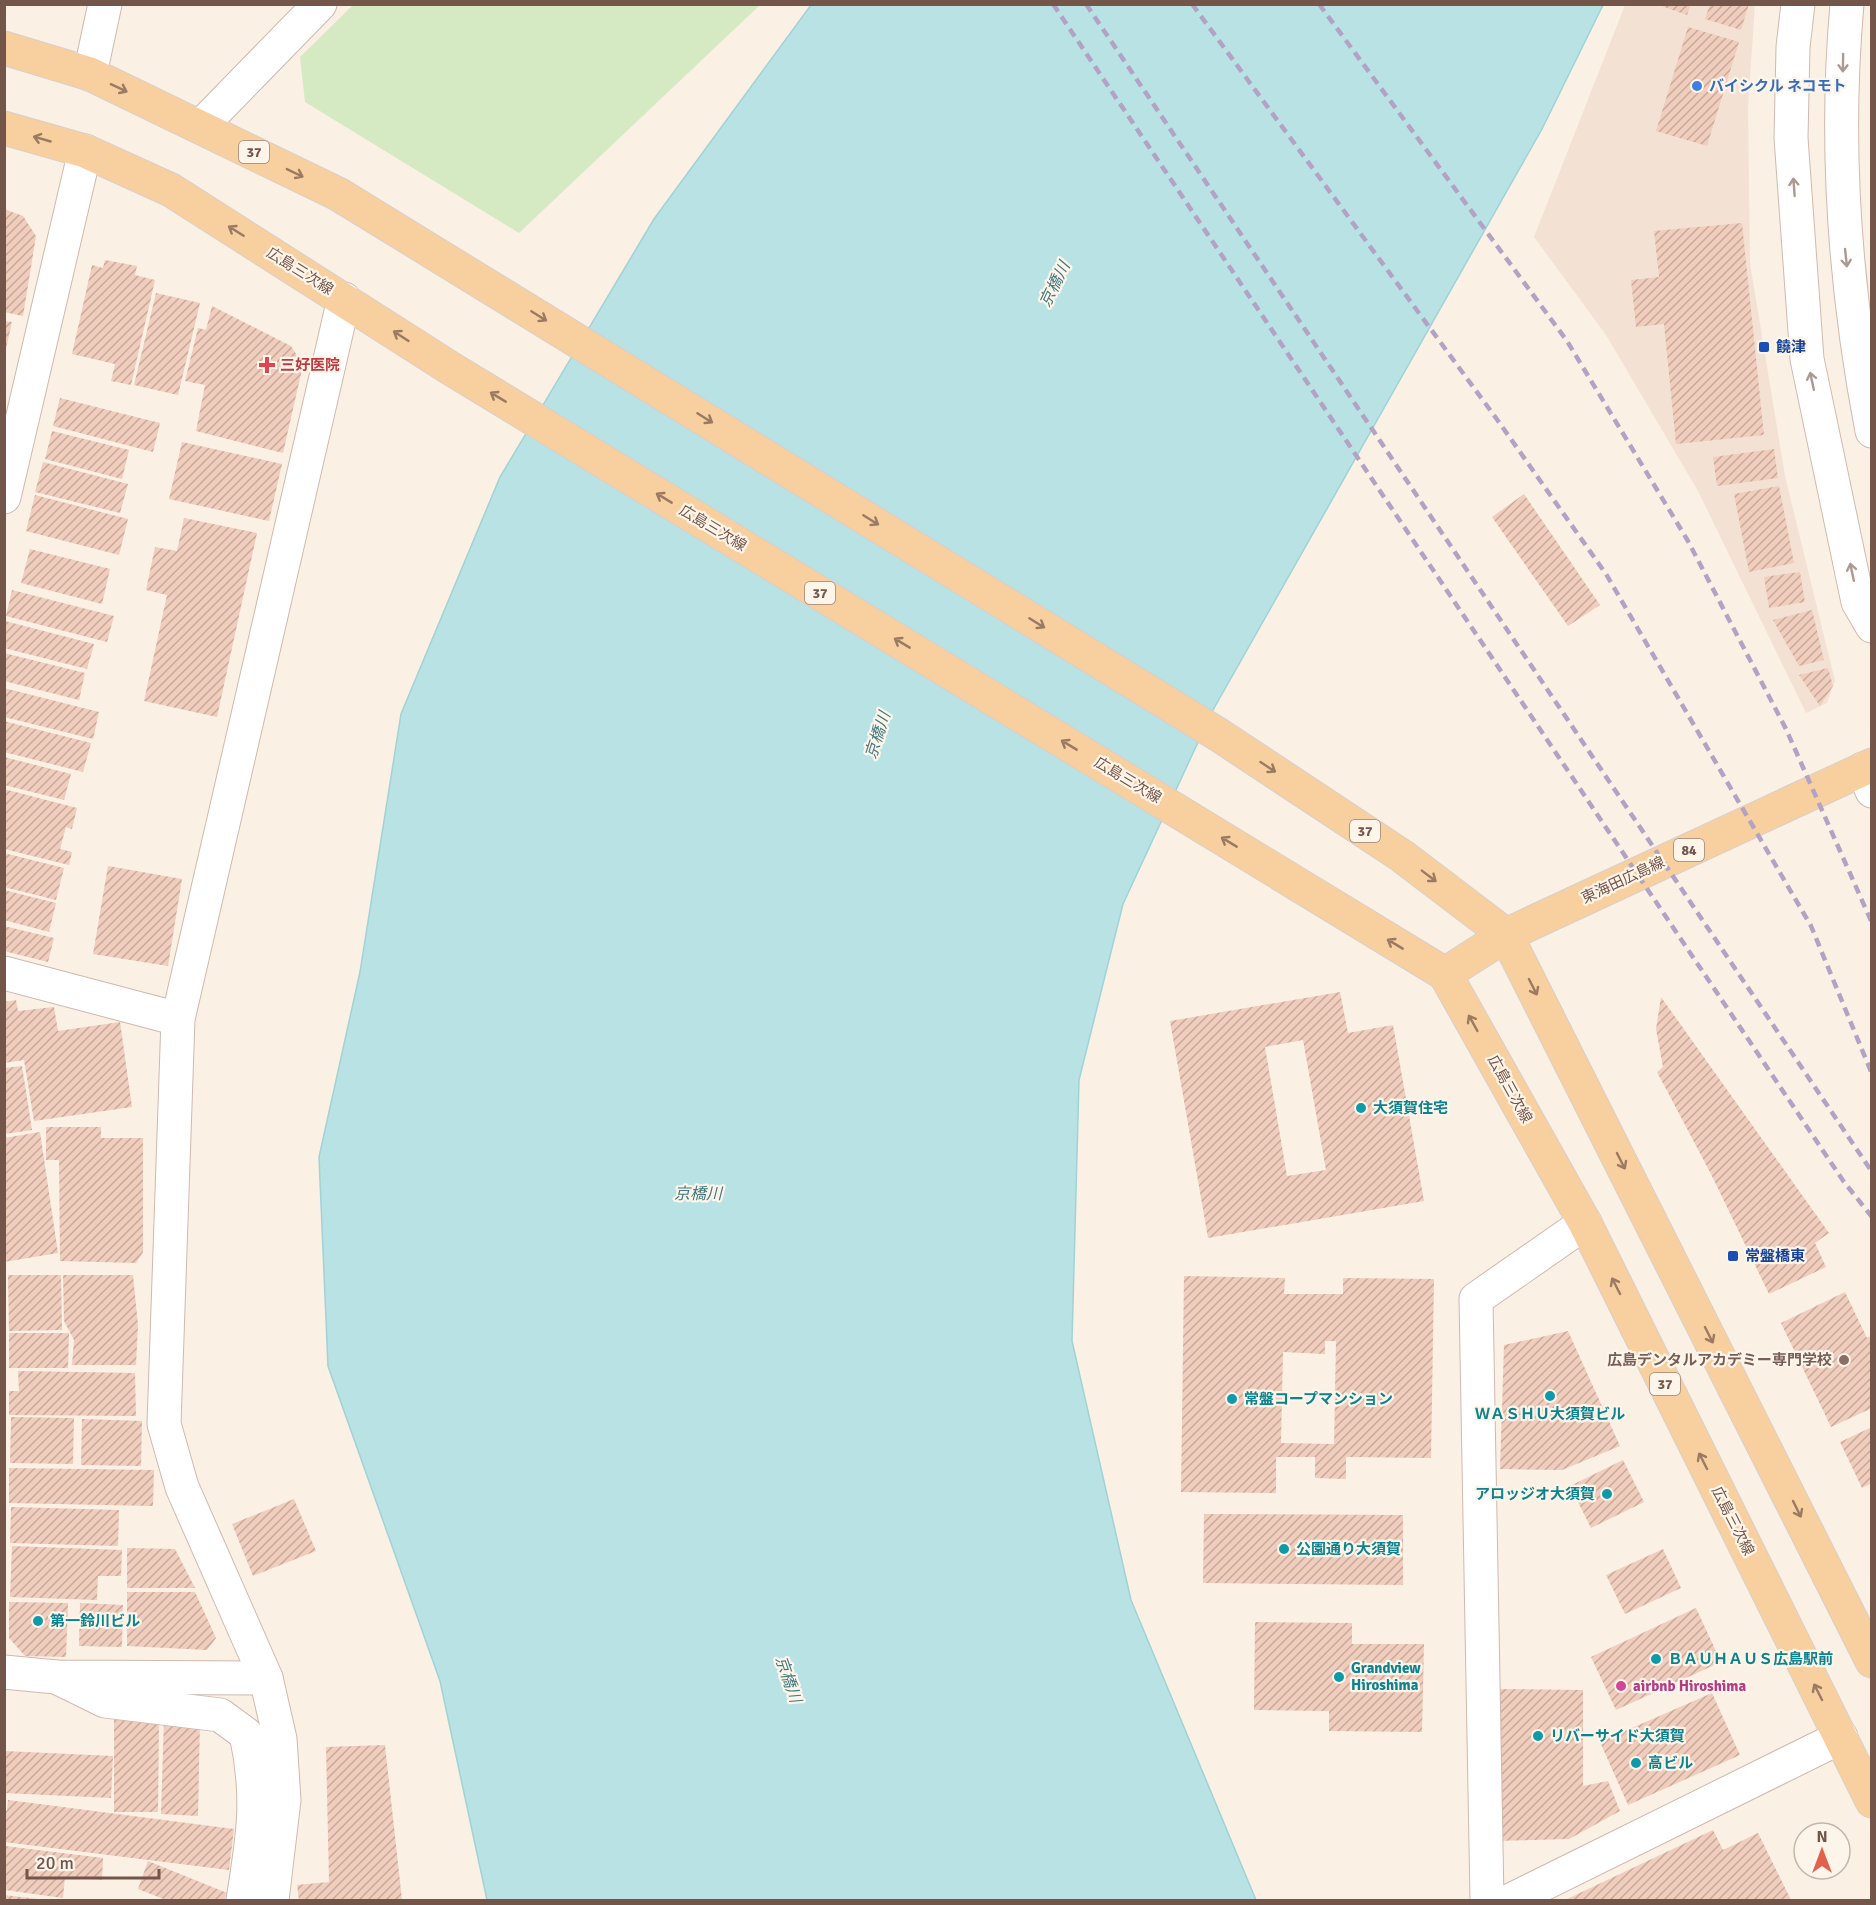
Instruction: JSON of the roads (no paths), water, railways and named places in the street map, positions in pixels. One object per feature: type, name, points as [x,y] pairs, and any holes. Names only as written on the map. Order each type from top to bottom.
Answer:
[{"type":"main road","name":"37","points":[[4,48],[90,74],[338,194],[1219,735],[1402,856],[1506,935],[1872,1661]]},
{"type":"main road","name":"広島三次線","points":[[4,128],[85,151],[171,190],[450,368],[1445,974],[1585,1223],[1872,1801]]},
{"type":"main road","name":"東海田広島線","points":[[1445,974],[1506,935],[1869,775]]},
{"type":"street","points":[[90,74],[105,4]]},
{"type":"street","points":[[201,126],[320,4]]},
{"type":"street","points":[[1798,4],[1793,46],[1791,138],[1807,359],[1858,602],[1872,626]]},
{"type":"street","points":[[1847,4],[1841,128],[1844,230],[1857,354],[1872,431]]},
{"type":"street","points":[[4,497],[85,151]]},
{"type":"street","points":[[272,1900],[284,1800],[280,1739],[266,1678],[182,1487],[164,1424],[178,1019],[344,299]]},
{"type":"street","points":[[4,974],[178,1019]]},
{"type":"street","points":[[1486,1900],[1476,1299],[1585,1223]]},
{"type":"street","points":[[4,1672],[56,1677],[266,1678]]},
{"type":"street","points":[[56,1677],[105,1701],[220,1715],[246,1734],[254,1773],[254,1828],[243,1900]]},
{"type":"street","points":[[1511,1900],[1841,1737]]},
{"type":"water","name":"京橋川","points":[[811,5],[1603,5],[1542,129],[1213,710],[1123,904],[1079,1080],[1072,1341],[1131,1600],[1256,1900],[487,1900],[440,1681],[328,1366],[319,1157],[360,972],[401,714],[500,477],[654,219]]},
{"type":"railway","points":[[1053,4],[1844,1182],[1872,1217]]},
{"type":"railway","points":[[1086,4],[1872,1172]]},
{"type":"railway","points":[[1192,4],[1496,418],[1606,574],[1811,926],[1872,1074]]},
{"type":"railway","points":[[1319,4],[1567,341],[1688,541],[1786,729],[1872,923]]},
{"type":"place","name":"バイシクル ネコモト","points":[[1697,86]]},
{"type":"place","name":"饒津","points":[[1764,347]]},
{"type":"place","name":"三好医院","points":[[267,365]]},
{"type":"place","name":"大須賀住宅","points":[[1361,1108]]},
{"type":"place","name":"常盤橋東","points":[[1733,1256]]},
{"type":"place","name":"広島デンタルアカデミー専門学校","points":[[1844,1360]]},
{"type":"place","name":"ＷＡＳＨＵ大須賀ビル","points":[[1550,1396]]},
{"type":"place","name":"常盤コープマンション","points":[[1232,1399]]},
{"type":"place","name":"アロッジオ大須賀","points":[[1607,1494]]},
{"type":"place","name":"公園通り大須賀","points":[[1284,1549]]},
{"type":"place","name":"第一鈴川ビル","points":[[38,1621]]},
{"type":"place","name":"ＢＡＵＨＡＵＳ広島駅前","points":[[1656,1659]]},
{"type":"place","name":"Grandview Hiroshima","points":[[1339,1677]]},
{"type":"place","name":"airbnb Hiroshima","points":[[1621,1686]]},
{"type":"place","name":"リバーサイド大須賀","points":[[1538,1736]]},
{"type":"place","name":"高ビル","points":[[1636,1763]]}]
